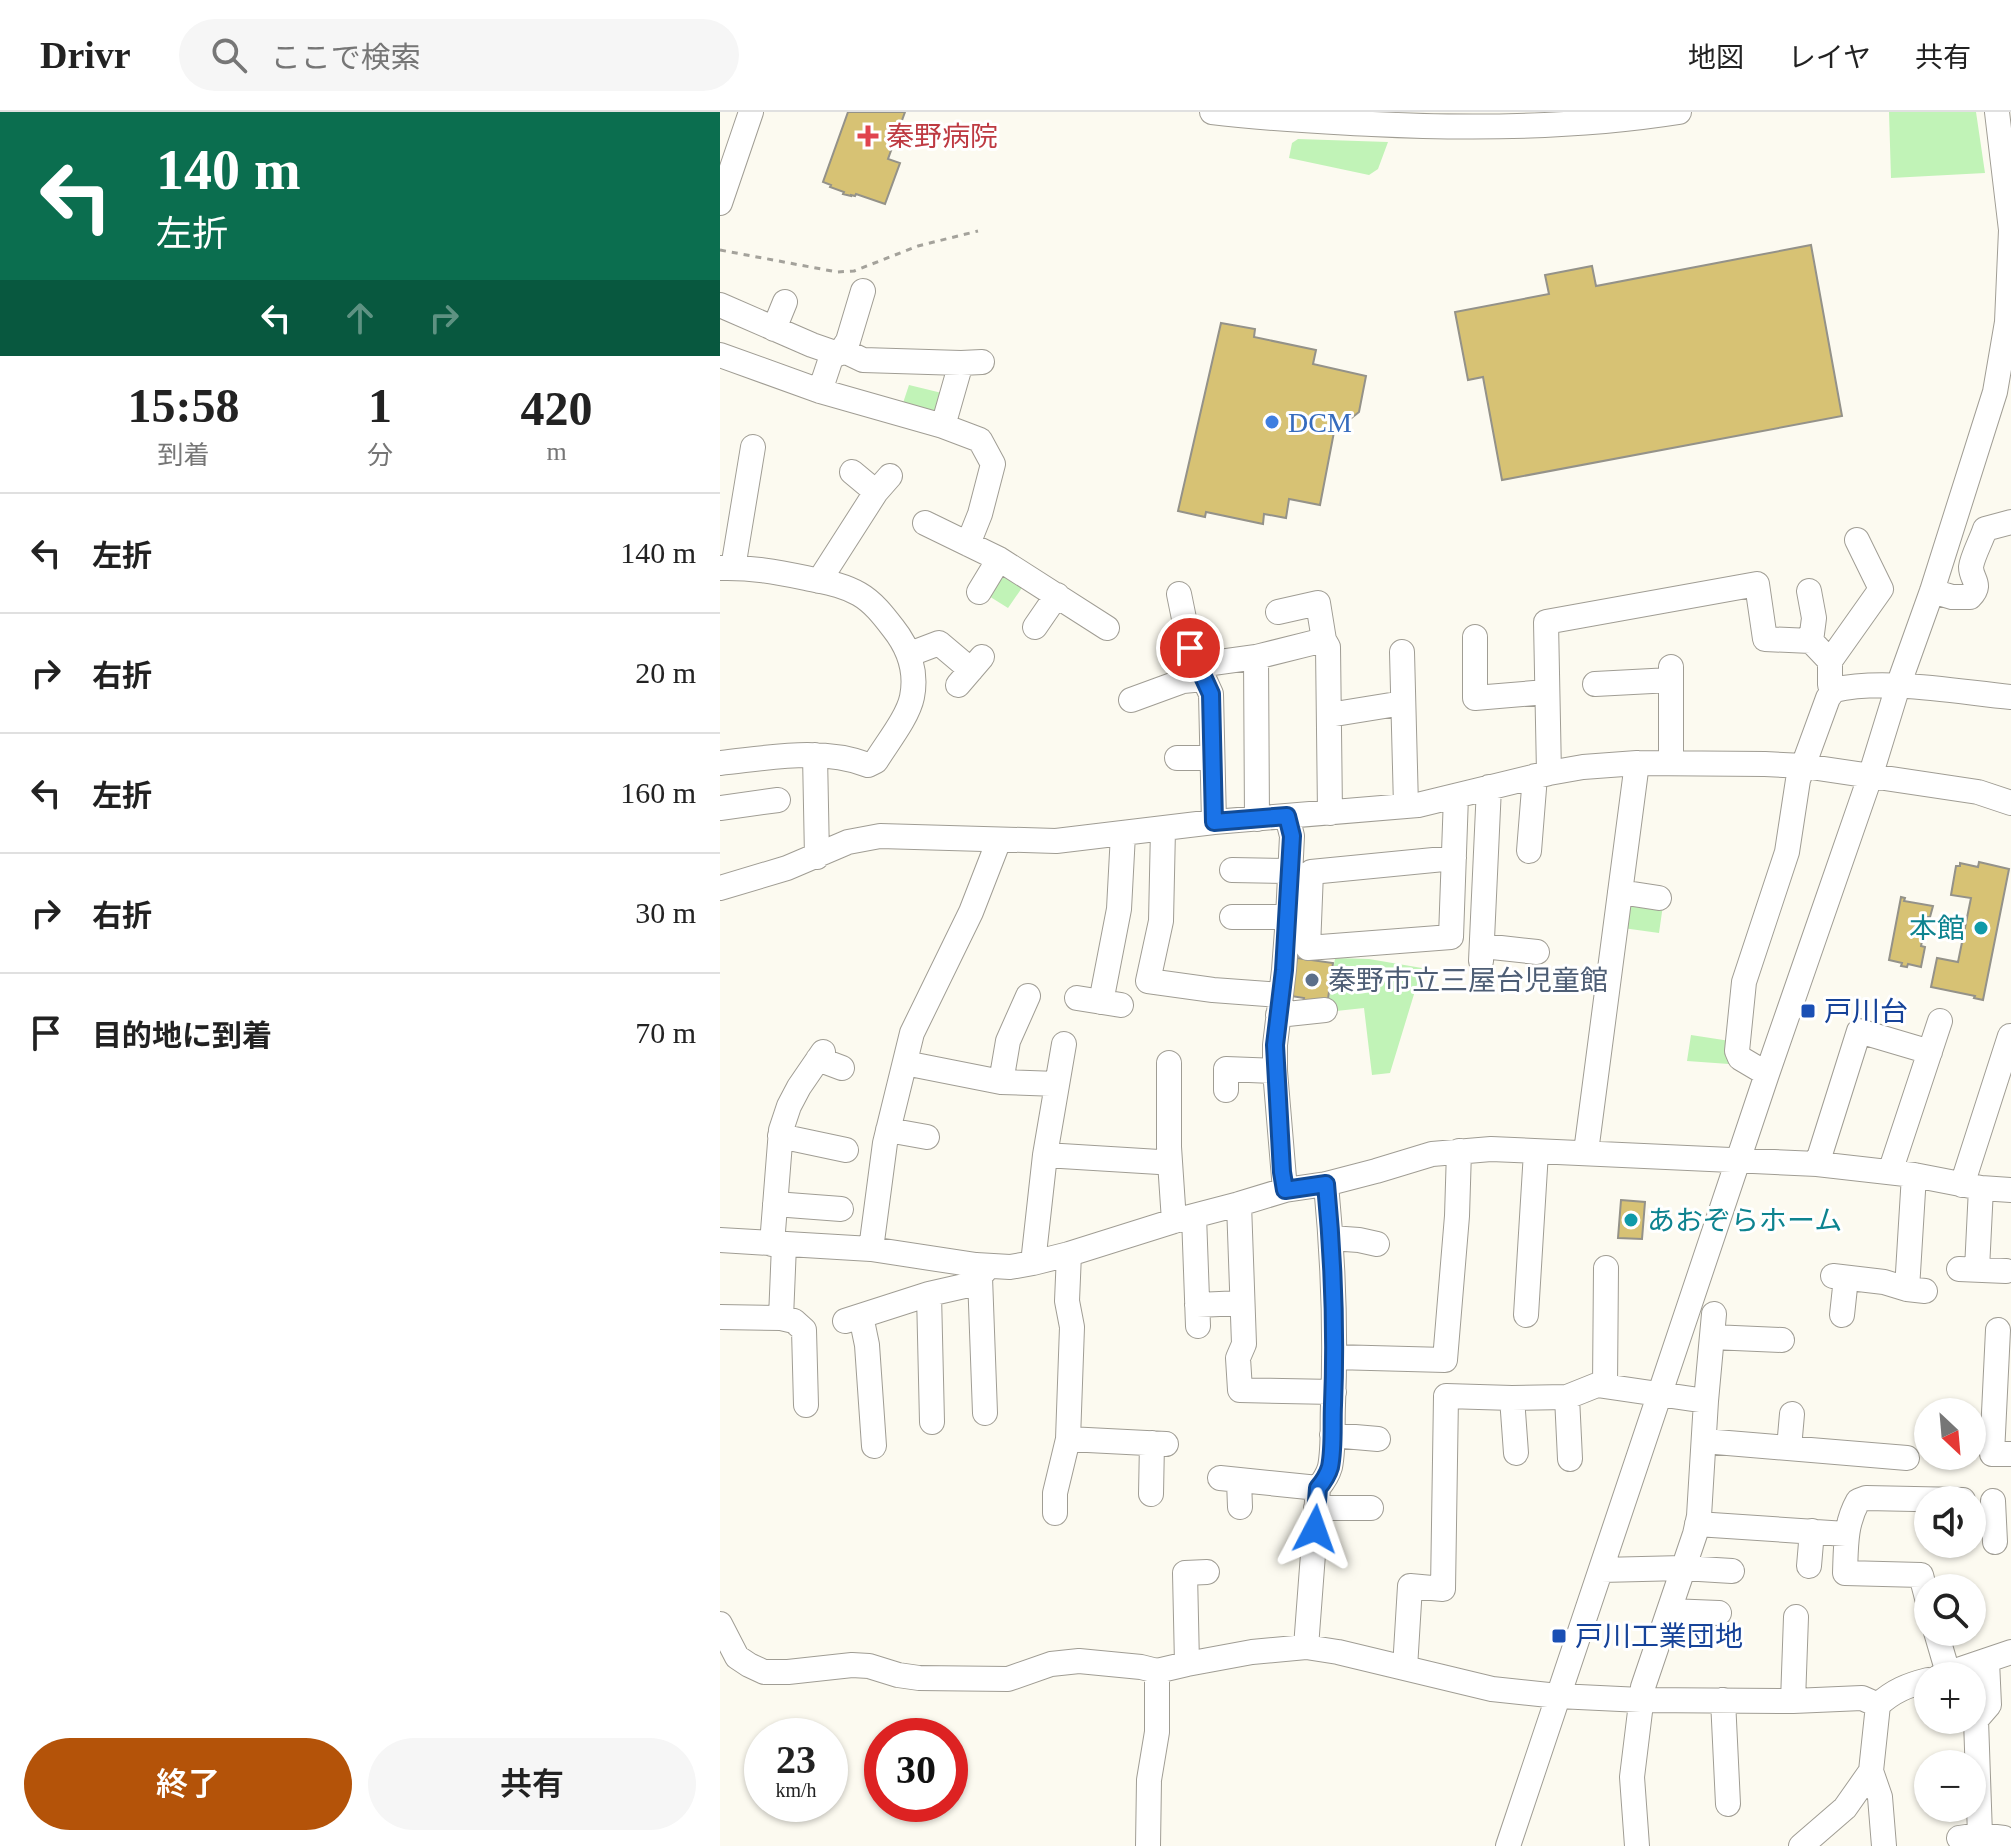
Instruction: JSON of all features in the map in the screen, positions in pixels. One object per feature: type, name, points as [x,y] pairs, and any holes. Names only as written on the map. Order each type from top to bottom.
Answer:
[{"type":"street","points":[[720,203],[751,112]]},
{"type":"street","points":[[1212,112],[1269,119],[1415,126],[1537,126],[1679,112]]},
{"type":"street","points":[[1508,1846],[1870,777],[1995,392],[2007,322],[2011,230],[1997,112]]},
{"type":"street","points":[[820,391],[831,358],[848,341],[863,291]]},
{"type":"street","points":[[774,329],[785,302]]},
{"type":"street","points":[[720,305],[774,329],[863,360],[971,363],[943,426]]},
{"type":"street","points":[[720,355],[820,391],[943,426],[980,440],[993,464],[980,514],[968,544]]},
{"type":"street","points":[[720,763],[815,755],[847,757],[868,765],[876,761],[912,700],[914,680],[910,654],[876,606],[861,595],[837,584],[763,569],[727,568],[752,497],[756,456]]},
{"type":"street","points":[[819,581],[883,484],[852,472]]},
{"type":"street","points":[[1932,591],[1952,597],[1970,597],[1976,585],[1971,567],[1985,529],[2011,522]]},
{"type":"street","points":[[925,523],[999,559],[1107,628]]},
{"type":"street","points":[[1834,690],[1830,685],[1830,661],[1881,589],[1857,540]]},
{"type":"street","points":[[979,592],[999,559]]},
{"type":"street","points":[[1529,851],[1542,774],[1546,622],[1757,584],[1765,639],[1811,641],[1830,661]]},
{"type":"street","points":[[1809,591],[1814,618],[1811,641]]},
{"type":"street","points":[[1179,594],[1190,648],[1211,694],[1214,822]]},
{"type":"street","points":[[1035,627],[1057,595]]},
{"type":"street","points":[[1278,612],[1326,600],[1324,640],[1328,647],[1330,813]]},
{"type":"street","points":[[1475,637],[1475,698],[1546,692]]},
{"type":"street","points":[[1131,700],[1201,672],[1324,640]]},
{"type":"street","points":[[910,654],[939,643],[970,671]]},
{"type":"street","points":[[1402,652],[1406,806]]},
{"type":"street","points":[[1256,657],[1257,819]]},
{"type":"street","points":[[1606,679],[1671,674],[1671,763]]},
{"type":"street","points":[[1767,1074],[1740,1058],[1737,1051],[1744,982],[1787,852],[1798,780],[1828,698],[1834,690],[1851,686],[1898,686],[2011,697]]},
{"type":"street","points":[[1329,715],[1403,703]]},
{"type":"street","points":[[815,755],[817,857]]},
{"type":"street","points":[[1177,758],[1212,758]]},
{"type":"street","points":[[720,808],[767,801],[751,760]]},
{"type":"street","points":[[1586,1152],[1637,763]]},
{"type":"street","points":[[720,888],[787,868],[848,842],[880,836],[1056,841],[1214,822],[1418,805],[1542,774],[1637,763],[1804,766],[1978,792],[2011,803]]},
{"type":"street","points":[[1489,787],[1494,881],[1482,954],[1537,952]]},
{"type":"street","points":[[1454,858],[1311,872],[1308,948],[1451,937],[1452,921],[1456,796]]},
{"type":"street","points":[[1285,1190],[1275,1045],[1288,917],[1292,836],[1287,816]]},
{"type":"street","points":[[1163,829],[1161,921],[1148,981],[1213,990],[1279,1005],[1325,1010]]},
{"type":"street","points":[[1100,1002],[1119,909],[1123,834]]},
{"type":"street","points":[[871,1249],[888,1130],[912,1033],[971,912],[999,840]]},
{"type":"street","points":[[1232,870],[1290,871]]},
{"type":"street","points":[[1620,892],[1659,898]]},
{"type":"street","points":[[1232,917],[1288,917]]},
{"type":"street","points":[[1001,1082],[1008,1041],[1028,996]]},
{"type":"street","points":[[1842,1315],[1839,1277],[1884,1282],[1916,1290],[1902,1173],[1940,1021]]},
{"type":"street","points":[[1817,1164],[1859,1031],[1930,1052]]},
{"type":"street","points":[[2006,1271],[1968,1269],[1972,1186],[2011,1036]]},
{"type":"street","points":[[1033,1263],[1045,1155],[1064,1044]]},
{"type":"street","points":[[781,1318],[775,1204],[780,1136],[789,1106],[820,1055],[842,1068]]},
{"type":"street","points":[[905,1063],[1001,1082],[1057,1084]]},
{"type":"street","points":[[1169,1063],[1169,1147],[1184,1219],[1197,1316],[1242,1303]]},
{"type":"street","points":[[1226,1090],[1226,1069],[1275,1071]]},
{"type":"street","points":[[888,1130],[927,1137]]},
{"type":"street","points":[[780,1136],[846,1150]]},
{"type":"street","points":[[720,1240],[871,1249],[985,1272],[1069,1254],[1285,1190],[1326,1184],[1432,1154],[1491,1149],[1817,1164],[2011,1190]]},
{"type":"street","points":[[1334,1357],[1445,1360],[1459,1151]]},
{"type":"street","points":[[1526,1315],[1536,1152]]},
{"type":"street","points":[[1045,1155],[1159,1162]]},
{"type":"street","points":[[1306,1647],[1317,1498],[1329,1468],[1334,1392],[1331,1238],[1326,1184]]},
{"type":"street","points":[[775,1204],[841,1209]]},
{"type":"street","points":[[1239,1204],[1244,1344],[1238,1358],[1240,1390],[1334,1392]]},
{"type":"street","points":[[1331,1238],[1377,1244]]},
{"type":"street","points":[[1055,1513],[1055,1493],[1068,1439],[1072,1327],[1067,1301],[1069,1254]]},
{"type":"street","points":[[1605,1386],[1606,1268]]},
{"type":"street","points":[[874,1446],[867,1345],[853,1319],[929,1294],[959,1289],[973,1284],[985,1272]]},
{"type":"street","points":[[985,1272],[991,1359],[985,1413]]},
{"type":"street","points":[[929,1294],[932,1422]]},
{"type":"street","points":[[720,1317],[781,1318],[794,1321],[804,1330],[806,1405]]},
{"type":"street","points":[[1637,1846],[1642,1798],[1632,1777],[1641,1700],[1697,1524],[1713,1325],[1782,1340]]},
{"type":"street","points":[[1998,1330],[2003,1379],[1992,1454],[2011,1454]]},
{"type":"street","points":[[1405,1668],[1401,1585],[1443,1589],[1446,1396],[1567,1397],[1597,1385],[1706,1401]]},
{"type":"street","points":[[1567,1397],[1570,1459]]},
{"type":"street","points":[[1512,1398],[1516,1453]]},
{"type":"street","points":[[1789,1448],[1792,1414]]},
{"type":"street","points":[[1332,1435],[1378,1439]]},
{"type":"street","points":[[1068,1439],[1159,1444],[1151,1494]]},
{"type":"street","points":[[1704,1441],[1907,1458]]},
{"type":"street","points":[[1865,1454],[1866,1498]]},
{"type":"street","points":[[1240,1507],[1230,1480],[1371,1508]]},
{"type":"street","points":[[1914,1499],[1866,1498],[1858,1501],[1846,1534],[1845,1573],[1928,1574]]},
{"type":"street","points":[[1992,1500],[1995,1542]]},
{"type":"street","points":[[1697,1524],[1798,1527],[1846,1534]]},
{"type":"street","points":[[1798,1527],[1809,1566]]},
{"type":"street","points":[[1601,1570],[1683,1568],[1732,1571]]},
{"type":"street","points":[[1187,1664],[1185,1573],[1207,1572]]},
{"type":"street","points":[[1669,1611],[1719,1613]]},
{"type":"street","points":[[1793,1701],[1796,1617]]},
{"type":"street","points":[[720,1624],[737,1657],[764,1672],[852,1665],[919,1678],[1008,1679],[1051,1664],[1079,1661],[1157,1671],[1252,1652],[1306,1647],[1492,1689],[1558,1696],[1793,1701],[1862,1698],[1878,1705]]},
{"type":"street","points":[[1984,1662],[2011,1652]]},
{"type":"street","points":[[1987,1661],[1989,1705],[1976,1720],[1969,1836],[2007,1838]]},
{"type":"street","points":[[1148,1846],[1149,1780],[1157,1732],[1157,1671]]},
{"type":"street","points":[[1884,1846],[1880,1797],[1871,1771],[1878,1705],[1891,1693],[1914,1683]]},
{"type":"street","points":[[1723,1700],[1732,1757],[1728,1804]]},
{"type":"street","points":[[1801,1846],[1845,1808],[1871,1771]]},
{"type":"path","points":[[720,250],[837,272],[854,271],[918,246],[978,231]]},
{"type":"green space","points":[[1889,112],[1976,112],[1985,173],[1891,178]]},
{"type":"green space","points":[[1298,139],[1388,142],[1378,169],[1369,175],[1289,158],[1292,143]]},
{"type":"green space","points":[[909,385],[946,394],[941,415],[901,409]]},
{"type":"green space","points":[[998,571],[1026,582],[1008,608],[984,593]]},
{"type":"green space","points":[[1626,905],[1663,905],[1659,933],[1623,928]]},
{"type":"green space","points":[[1335,958],[1369,959],[1422,968],[1390,1073],[1372,1075],[1364,1008],[1327,1012]]},
{"type":"green space","points":[[1691,1035],[1730,1041],[1729,1064],[1687,1061]]},
{"type":"building","name":"秦野病院","points":[[848,112],[905,112],[888,159],[900,163],[885,204],[856,194],[843,194],[823,182]]},
{"type":"building","points":[[1811,245],[1842,416],[1502,480],[1483,377],[1468,380],[1455,312],[1549,294],[1545,275],[1592,266],[1596,286]]},
{"type":"building","name":"DCM","points":[[1221,323],[1255,329],[1254,337],[1316,350],[1313,364],[1366,376],[1359,412],[1334,432],[1320,505],[1289,499],[1286,518],[1264,514],[1263,524],[1206,512],[1205,517],[1178,511]]},
{"type":"building","name":"本館","points":[[1979,862],[2009,869],[1983,1000],[1931,987],[1937,958],[1958,962],[1971,898],[1951,895],[1956,866],[1960,863],[1978,867]]},
{"type":"building","points":[[1901,897],[1905,898],[1904,901],[1933,906],[1930,917],[1927,917],[1921,946],[1925,947],[1921,967],[1901,966],[1902,963],[1889,960]]},
{"type":"building","name":"秦野市立三屋台児童館","points":[[1297,958],[1333,963],[1328,999],[1303,1002],[1304,998],[1291,996]]},
{"type":"building","name":"あおぞらホーム","points":[[1621,1200],[1645,1202],[1642,1239],[1618,1238]]},
{"type":"place","name":"秦野病院","points":[[868,136]]},
{"type":"place","name":"DCM","points":[[1272,422]]},
{"type":"place","name":"本館","points":[[1981,928]]},
{"type":"place","name":"秦野市立三屋台児童館","points":[[1312,980]]},
{"type":"place","name":"戸川台","points":[[1808,1011]]},
{"type":"place","name":"あおぞらホーム","points":[[1631,1220]]},
{"type":"place","name":"戸川工業団地","points":[[1559,1636]]},
{"type":"route","points":[[1190,648],[1211,694],[1214,822],[1287,816],[1292,836],[1284,970],[1275,1045],[1282,1172],[1285,1190],[1326,1184],[1331,1238],[1332,1435],[1329,1468],[1318,1488],[1315,1529]]}]
